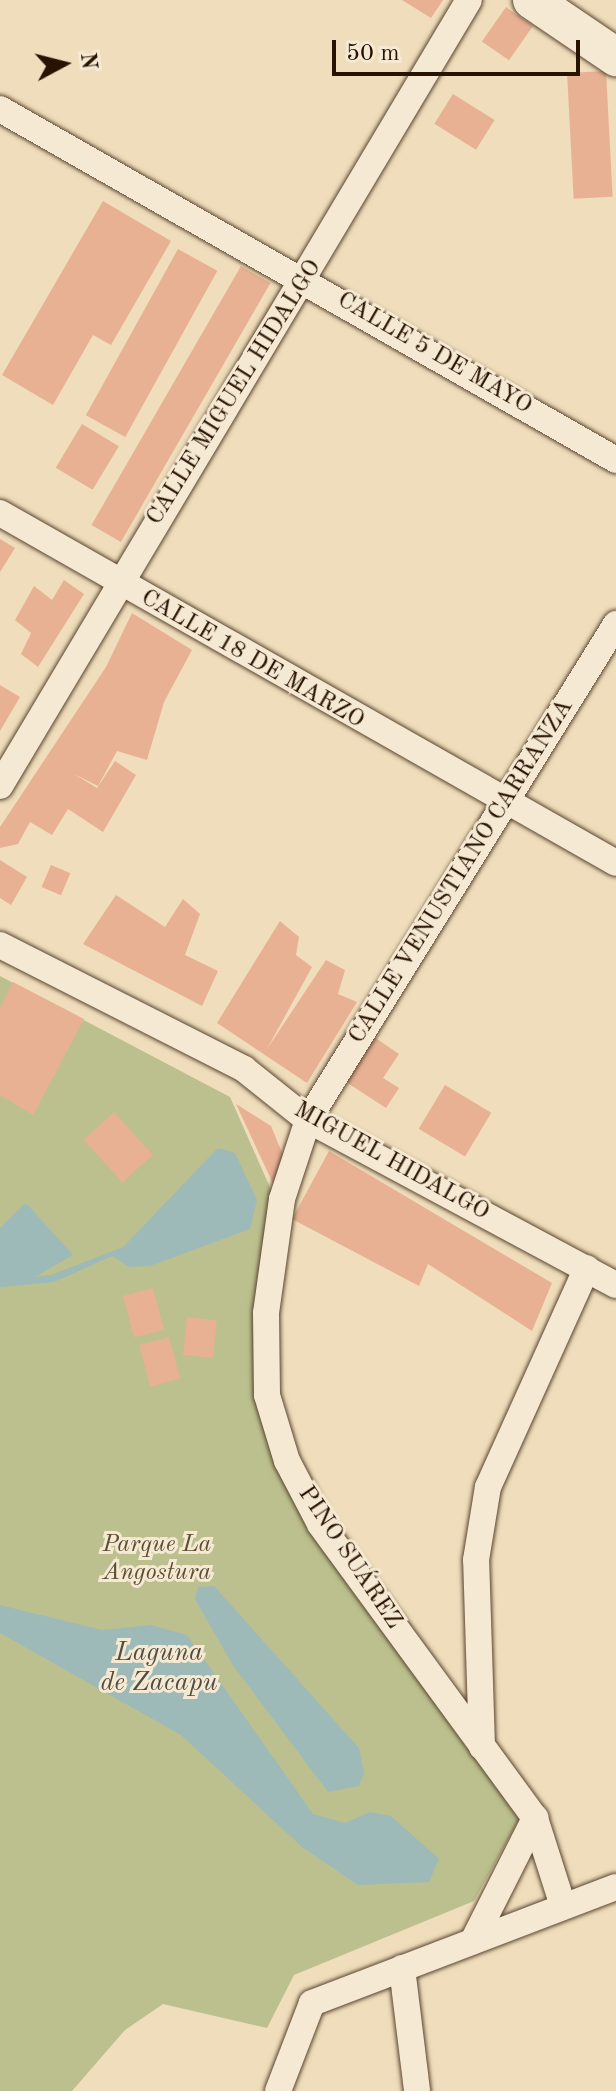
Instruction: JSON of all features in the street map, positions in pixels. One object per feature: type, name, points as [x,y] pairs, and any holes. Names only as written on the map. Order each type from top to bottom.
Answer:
[{"type":"main road","points":[[532,0],[616,57]]},
{"type":"street","name":"CALLE MIGUEL HIDALGO","points":[[0,786],[117,583],[306,280],[469,0]]},
{"type":"street","name":"CALLE 5 DE MAYO","points":[[0,109],[306,280],[616,460]]},
{"type":"street","name":"CALLE 18 DE MARZO","points":[[0,513],[505,805],[616,863]]},
{"type":"street","name":"CALLE VENUSTIANO CARRANZA","points":[[296,1167],[308,1120],[616,624]]},
{"type":"street","name":"MIGUEL HIDALGO","points":[[0,945],[244,1069],[308,1120],[616,1285]]},
{"type":"street","name":"PINO SUÁREZ","points":[[296,1167],[272,1245],[266,1313],[274,1428],[320,1524],[535,1818],[563,1906]]},
{"type":"street","points":[[482,1747],[476,1560],[488,1487],[587,1268]]},
{"type":"street","points":[[474,1939],[535,1818]]},
{"type":"street","points":[[278,2091],[312,2003],[616,1887]]},
{"type":"street","points":[[402,1968],[417,2091]]},
{"type":"green space","name":"Parque La Angostura","points":[[0,976],[230,1097],[272,1192],[272,1430],[526,1807],[474,1901],[294,1975],[267,2028],[163,2004],[125,2030],[72,2091],[0,2091]]},
{"type":"water","points":[[218,1148],[235,1153],[257,1200],[250,1229],[150,1266],[129,1267],[112,1256],[54,1282],[0,1287],[0,1228],[26,1203],[73,1255],[35,1277],[51,1275],[123,1247]]},
{"type":"water","points":[[214,1586],[359,1748],[364,1773],[359,1786],[328,1792],[232,1664],[195,1599],[198,1587]]},
{"type":"water","name":"Laguna de Zacapu","points":[[0,1605],[102,1630],[151,1625],[187,1635],[313,1814],[345,1823],[370,1812],[391,1816],[439,1859],[429,1882],[358,1885],[302,1847],[181,1735],[0,1633]]},
{"type":"building","points":[[402,0],[443,0],[431,18]]},
{"type":"building","points":[[506,7],[533,26],[509,60],[482,41]]},
{"type":"building","points":[[606,71],[613,197],[574,199],[567,73]]},
{"type":"building","points":[[453,94],[495,120],[476,150],[434,124]]},
{"type":"building","points":[[103,201],[171,241],[111,345],[93,335],[53,405],[2,375]]},
{"type":"building","points":[[178,249],[217,271],[125,437],[86,415]]},
{"type":"building","points":[[241,266],[270,283],[121,542],[92,525]]},
{"type":"building","points":[[82,424],[119,446],[93,490],[56,468]]},
{"type":"building","points":[[0,539],[15,548],[0,572]]},
{"type":"building","points":[[64,580],[84,594],[38,667],[21,654],[31,633],[15,620],[34,586],[52,600]]},
{"type":"building","points":[[132,613],[192,650],[164,702],[147,760],[117,751],[98,786],[74,774],[97,788],[115,761],[136,775],[103,832],[68,809],[52,835],[30,822],[18,844],[0,848],[0,827],[106,667]]},
{"type":"building","points":[[0,685],[20,697],[0,731]]},
{"type":"building","points":[[0,860],[27,877],[11,905],[0,898]]},
{"type":"building","points":[[51,865],[70,873],[61,895],[42,887]]},
{"type":"building","points":[[116,895],[165,927],[183,899],[200,914],[185,955],[218,971],[202,1006],[83,944]]},
{"type":"building","points":[[280,921],[299,937],[296,955],[312,967],[267,1049],[326,960],[345,970],[338,994],[357,1002],[307,1083],[217,1023]]},
{"type":"building","points":[[13,982],[84,1019],[33,1115],[0,1095],[0,1008]]},
{"type":"building","points":[[374,1037],[399,1054],[383,1078],[399,1088],[386,1108],[346,1082]]},
{"type":"building","points":[[445,1085],[491,1113],[465,1157],[419,1129]]},
{"type":"building","points":[[236,1104],[271,1126],[283,1155],[276,1190]]},
{"type":"building","points":[[114,1112],[153,1155],[122,1183],[84,1139]]},
{"type":"building","points":[[329,1151],[552,1283],[532,1331],[428,1264],[419,1286],[292,1219]]},
{"type":"building","points":[[153,1288],[164,1330],[134,1338],[123,1296]]},
{"type":"building","points":[[187,1317],[217,1320],[213,1358],[183,1355]]},
{"type":"building","points":[[169,1337],[180,1379],[150,1387],[139,1345]]}]
